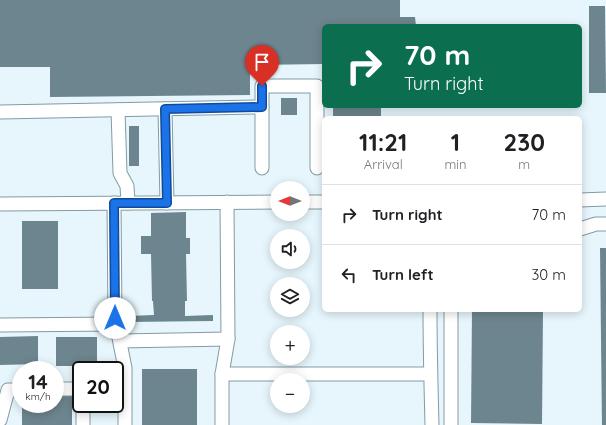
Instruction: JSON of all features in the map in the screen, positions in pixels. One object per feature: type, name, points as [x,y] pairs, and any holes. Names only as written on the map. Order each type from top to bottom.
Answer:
[{"type":"street","points":[[262,168],[262,86],[317,86],[317,168]]},
{"type":"street","points":[[0,112],[262,107]]},
{"type":"street","points":[[165,109],[167,203]]},
{"type":"street","points":[[118,110],[120,173],[127,186],[128,203]]},
{"type":"street","points":[[582,200],[606,200]]},
{"type":"street","points":[[222,425],[222,374],[228,340],[227,202]]},
{"type":"street","points":[[0,204],[270,202]]},
{"type":"street","points":[[310,202],[322,202]]},
{"type":"street","points":[[114,203],[116,324],[125,368],[125,425]]},
{"type":"street","points":[[582,229],[596,224],[606,224]]},
{"type":"street","points":[[430,312],[432,425]]},
{"type":"street","points":[[451,312],[451,425]]},
{"type":"street","points":[[0,325],[116,324]]},
{"type":"street","points":[[120,341],[228,340]]},
{"type":"street","points":[[222,374],[430,374]]},
{"type":"street","points":[[0,420],[8,390],[12,390]]},
{"type":"street","points":[[83,413],[83,425]]},
{"type":"building","points":[[0,0],[400,0],[400,17],[415,17],[416,24],[322,24],[322,64],[250,65],[250,95],[50,97],[50,67],[0,67]]},
{"type":"building","points":[[589,6],[605,6],[606,93],[589,93]]},
{"type":"building","points":[[281,98],[297,98],[297,115],[281,115]]},
{"type":"building","points":[[333,108],[381,108],[381,116],[333,116]]},
{"type":"building","points":[[129,126],[139,126],[139,166],[129,166]]},
{"type":"building","points":[[186,212],[186,238],[190,238],[190,254],[186,254],[187,301],[185,301],[185,316],[213,315],[213,321],[128,322],[128,316],[154,315],[152,301],[151,254],[141,254],[141,236],[151,236],[151,213]]},
{"type":"building","points":[[22,221],[58,221],[58,289],[22,289]]},
{"type":"building","points":[[600,248],[606,248],[606,425],[602,425]]},
{"type":"building","points":[[472,312],[543,312],[542,424],[471,423]]},
{"type":"building","points":[[38,336],[38,361],[12,361],[12,365],[0,365],[0,337]]},
{"type":"building","points":[[56,337],[97,337],[97,361],[72,361],[72,366],[64,366],[64,361],[56,361]]},
{"type":"building","points":[[142,369],[197,369],[197,425],[142,425]]},
{"type":"building","points":[[64,395],[72,395],[72,425],[22,425],[22,413],[64,413]]},
{"type":"route","points":[[115,318],[114,203],[167,203],[165,109],[262,107],[262,86]]}]
